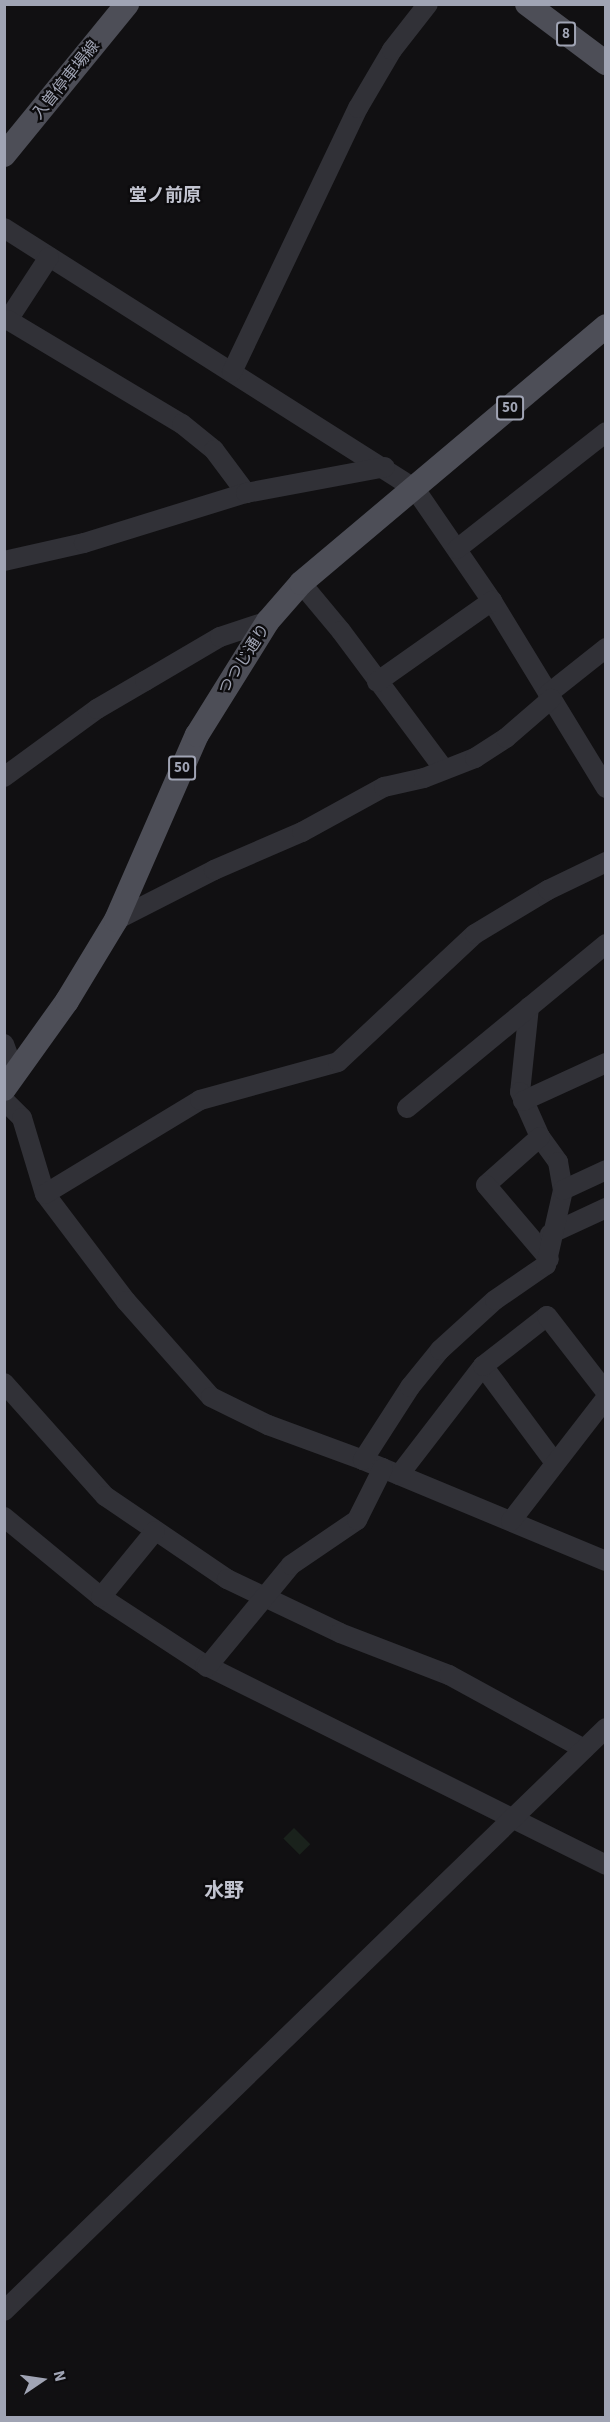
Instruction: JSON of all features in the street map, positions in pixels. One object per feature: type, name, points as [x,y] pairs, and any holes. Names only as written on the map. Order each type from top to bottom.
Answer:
[{"type":"main road","name":"入曽停車場線","points":[[4,155],[127,4]]},
{"type":"main road","name":"8","points":[[527,4],[606,63]]},
{"type":"main road","name":"つつじ通り","points":[[10,1082],[68,1001],[116,920],[197,735],[268,621],[301,584],[606,326]]},
{"type":"street","points":[[232,372],[358,108],[392,50],[428,4]]},
{"type":"street","points":[[4,228],[385,467],[415,489],[492,602],[606,788]]},
{"type":"street","points":[[50,256],[8,320],[182,424],[214,450],[246,493]]},
{"type":"street","points":[[457,549],[606,432]]},
{"type":"street","points":[[4,561],[84,543],[246,493],[385,467]]},
{"type":"street","points":[[301,584],[341,631],[443,768]]},
{"type":"street","points":[[377,682],[492,602]]},
{"type":"street","points":[[4,777],[97,709],[154,675],[220,637],[268,621]]},
{"type":"street","points":[[116,920],[214,870],[302,832],[384,787],[424,778],[482,753],[606,648]]},
{"type":"street","points":[[45,1194],[200,1100],[338,1062],[475,934],[548,890],[606,862]]},
{"type":"street","points":[[407,1108],[606,944]]},
{"type":"street","points":[[363,1460],[410,1387],[440,1350],[495,1300],[546,1265],[549,1259],[550,1234],[563,1190],[558,1162],[540,1137],[524,1101],[520,1078],[529,1007]]},
{"type":"street","points":[[4,1044],[10,1082]]},
{"type":"street","points":[[524,1101],[606,1063]]},
{"type":"street","points":[[4,1100],[22,1118],[45,1194],[126,1301],[211,1397],[268,1425],[391,1471],[606,1561]]},
{"type":"street","points":[[540,1137],[486,1185],[549,1259]]},
{"type":"street","points":[[563,1190],[606,1170]]},
{"type":"street","points":[[550,1234],[606,1208]]},
{"type":"street","points":[[207,1666],[266,1598],[291,1565],[357,1520],[391,1471],[483,1366],[547,1316],[606,1392]]},
{"type":"street","points":[[483,1366],[555,1463]]},
{"type":"street","points":[[4,1383],[105,1496],[227,1579],[340,1633],[449,1675],[584,1749]]},
{"type":"street","points":[[511,1521],[606,1398]]},
{"type":"street","points":[[4,1517],[100,1597],[207,1666],[510,1820],[606,1865]]},
{"type":"street","points":[[100,1597],[154,1531]]},
{"type":"street","points":[[4,2311],[606,1728]]},
{"type":"shaded area","points":[[294,1828],[310,1844],[300,1855],[283,1839]]},
{"type":"district","name":"堂ノ前原","points":[[165,196]]},
{"type":"district","name":"水野","points":[[224,1891]]}]
